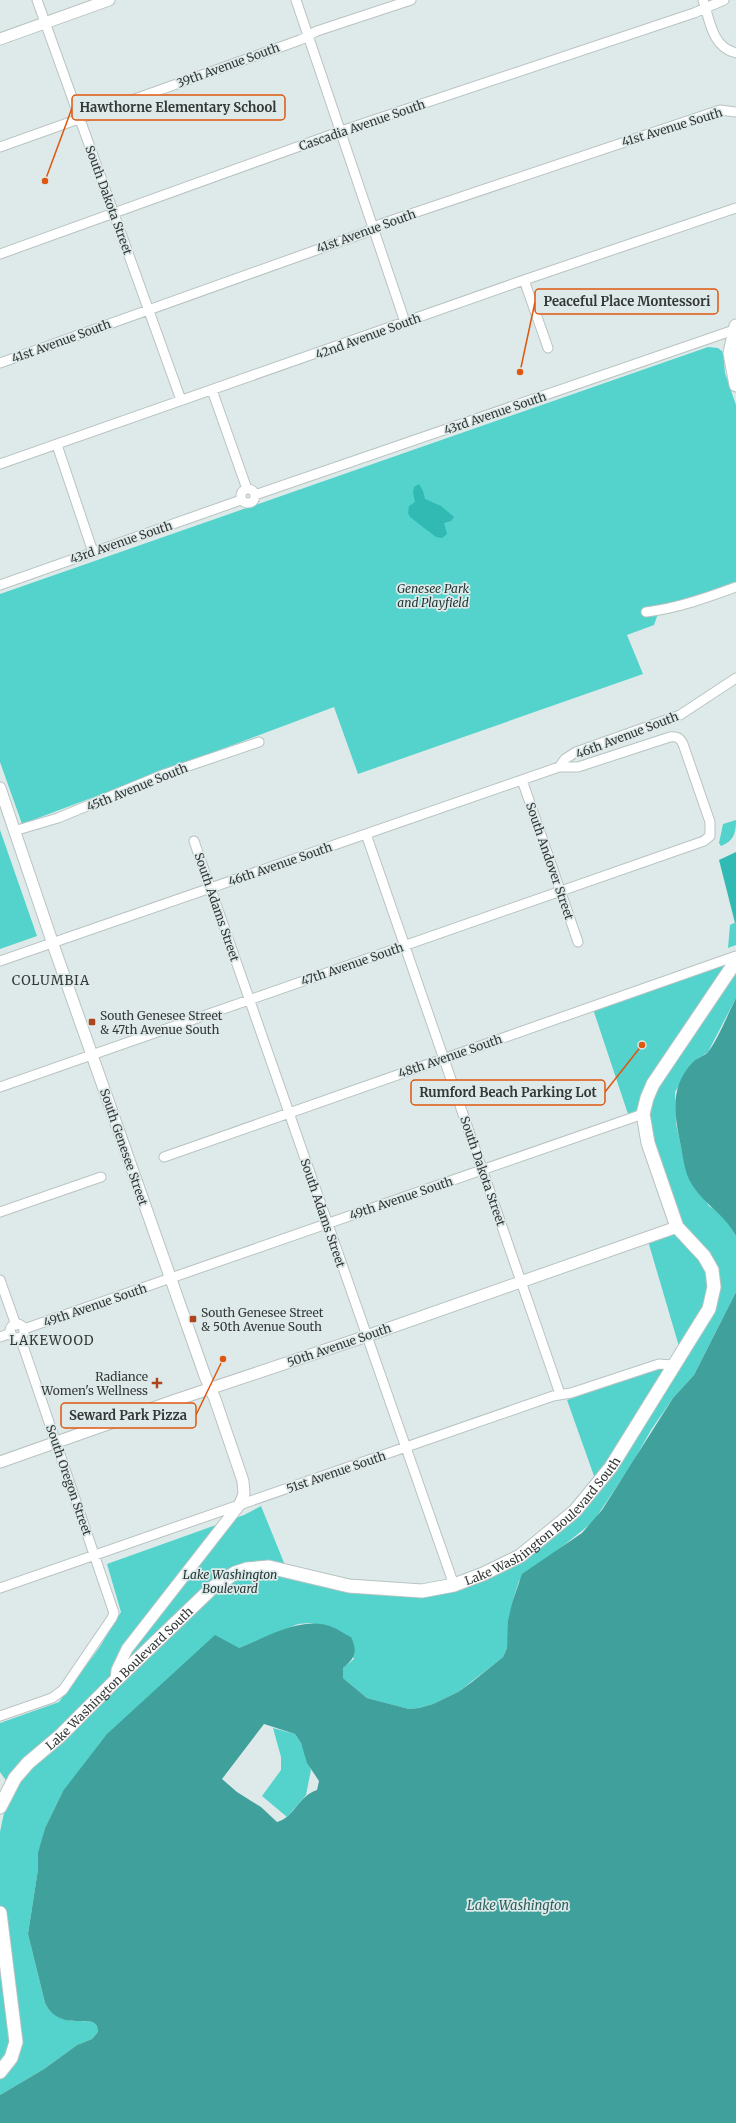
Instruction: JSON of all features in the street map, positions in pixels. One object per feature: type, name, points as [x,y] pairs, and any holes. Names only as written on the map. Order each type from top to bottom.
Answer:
[{"type":"main road","points":[[735,328],[730,353],[736,386]]},
{"type":"main road","name":"Lake Washington Boulevard South","points":[[0,1807],[19,1773],[60,1736],[211,1589],[224,1579],[247,1569],[269,1567],[349,1586],[373,1589],[422,1591],[454,1584],[483,1574],[520,1556],[575,1511],[611,1467],[709,1309],[714,1287],[712,1270],[704,1256],[677,1227],[648,1143],[643,1114],[647,1098],[653,1084],[736,961]]},
{"type":"main road","points":[[0,1912],[16,2042],[11,2058],[0,2072]]},
{"type":"street","name":"South Dakota Street","points":[[37,0],[182,400]]},
{"type":"street","points":[[0,39],[109,0]]},
{"type":"street","points":[[296,0],[405,322]]},
{"type":"street","name":"39th Avenue South","points":[[0,146],[411,0]]},
{"type":"street","name":"Cascadia Avenue South","points":[[0,254],[705,4],[724,0]]},
{"type":"street","points":[[705,4],[716,39],[724,49],[736,53]]},
{"type":"street","name":"41st Avenue South","points":[[0,363],[374,228],[720,110],[735,112]]},
{"type":"street","name":"42nd Avenue South","points":[[0,464],[524,280],[736,208]]},
{"type":"street","points":[[524,280],[548,348]]},
{"type":"street","name":"43rd Avenue South","points":[[255,495],[735,328]]},
{"type":"street","points":[[212,390],[247,489]]},
{"type":"street","points":[[57,445],[93,552]]},
{"type":"street","points":[[247,489],[252,490],[255,498],[252,502],[244,503],[241,500],[241,494],[247,489]]},
{"type":"street","name":"43rd Avenue South","points":[[0,585],[241,500]]},
{"type":"street","points":[[646,612],[669,609],[691,603],[736,587]]},
{"type":"street","name":"46th Avenue South","points":[[559,766],[565,759],[576,752],[680,715],[736,678]]},
{"type":"street","name":"46th Avenue South","points":[[0,961],[559,766],[578,767],[670,737],[676,736],[681,739],[710,822],[710,836],[704,841]]},
{"type":"street","name":"45th Avenue South","points":[[14,831],[58,818],[162,775],[259,742]]},
{"type":"street","name":"South Andover Street","points":[[522,780],[578,942]]},
{"type":"street","name":"South Genesee Street","points":[[0,788],[52,943],[210,1390],[216,1399],[241,1474],[244,1494],[240,1504]]},
{"type":"street","name":"South Dakota Street","points":[[366,834],[560,1394]]},
{"type":"street","name":"South Adams Street","points":[[194,841],[405,1448],[454,1584]]},
{"type":"street","name":"47th Avenue South","points":[[0,1087],[704,841]]},
{"type":"street","name":"48th Avenue South","points":[[164,1156],[736,956]]},
{"type":"street","name":"49th Avenue South","points":[[0,1337],[171,1279],[643,1114]]},
{"type":"street","points":[[0,1212],[101,1177]]},
{"type":"street","name":"50th Avenue South","points":[[0,1462],[677,1227]]},
{"type":"street","name":"South Oregon Street","points":[[0,1280],[113,1606],[114,1613],[109,1623],[67,1684],[58,1694],[44,1701],[0,1716]]},
{"type":"street","name":"51st Avenue South","points":[[0,1588],[560,1394],[571,1393],[659,1364],[673,1365]]},
{"type":"street","points":[[116,1680],[117,1670],[127,1649],[240,1504]]},
{"type":"green space","name":"Genesee Park and Playfield","points":[[708,347],[718,348],[723,352],[725,373],[736,405],[736,582],[660,608],[654,625],[627,635],[643,674],[358,774],[334,707],[22,824],[0,762],[0,594]]},
{"type":"green space","points":[[736,820],[733,836],[729,842],[721,846],[719,843],[723,824]]},
{"type":"green space","points":[[0,830],[37,936],[0,949]]},
{"type":"green space","points":[[736,922],[736,945],[728,948],[730,925]]},
{"type":"green space","name":"Lake Washington Boulevard","points":[[736,957],[736,998],[708,1052],[694,1061],[675,1092],[676,1124],[685,1165],[709,1206],[719,1212],[729,1224],[736,1236],[736,1292],[694,1375],[673,1398],[651,1430],[633,1462],[593,1522],[519,1581],[512,1603],[507,1648],[503,1657],[458,1692],[433,1704],[409,1709],[367,1698],[343,1678],[343,1668],[354,1659],[342,1633],[335,1628],[323,1625],[309,1623],[298,1624],[239,1648],[62,1793],[45,1828],[39,1853],[28,1934],[45,2003],[51,2012],[66,2020],[88,2021],[94,2023],[97,2026],[98,2032],[92,2039],[77,2045],[44,2069],[0,2095],[0,1832],[5,1808],[13,1790],[0,1772],[0,1723],[59,1702],[99,1648],[121,1612],[107,1564],[244,1515],[261,1506],[289,1575],[420,1594],[485,1578],[599,1490],[567,1400],[683,1360],[648,1241],[685,1229],[655,1155],[649,1111],[629,1117],[593,1009]]},
{"type":"green space","points":[[273,1728],[295,1734],[301,1743],[311,1770],[306,1795],[287,1817],[262,1796],[281,1770],[281,1757]]},
{"type":"shaded area","points":[[419,484],[425,499],[441,506],[454,517],[451,521],[444,523],[447,534],[442,538],[436,537],[410,517],[408,513],[409,506],[415,502],[413,493],[414,487]]},
{"type":"shaded area","points":[[736,852],[736,922],[735,923],[719,860]]},
{"type":"water","points":[[736,998],[736,1236],[725,1221],[696,1191],[689,1179],[684,1163],[675,1110],[677,1090],[680,1081],[693,1062],[708,1052],[711,1048]]},
{"type":"water","name":"Lake Washington","points":[[736,1292],[736,2123],[0,2123],[0,2095],[44,2069],[77,2045],[92,2039],[98,2032],[97,2026],[93,2023],[88,2021],[66,2020],[51,2012],[45,2003],[28,1934],[38,1869],[38,1853],[45,1828],[63,1791],[107,1734],[215,1635],[239,1648],[274,1633],[298,1625],[323,1624],[335,1628],[351,1637],[355,1651],[353,1658],[343,1668],[343,1678],[367,1698],[409,1709],[433,1704],[458,1692],[503,1657],[507,1648],[508,1621],[512,1603],[522,1574],[582,1533],[602,1510],[673,1398],[694,1375]],"holes":[[[264,1724],[295,1734],[301,1743],[307,1763],[319,1781],[317,1790],[305,1797],[288,1816],[277,1822],[261,1807],[237,1792],[222,1779]]]},
{"type":"place","name":"Hawthorne Elementary School","points":[[45,181]]},
{"type":"place","name":"Peaceful Place Montessori","points":[[520,372]]},
{"type":"place","name":"South Genesee Street & 47th Avenue South","points":[[92,1022]]},
{"type":"place","name":"Rumford Beach Parking Lot","points":[[642,1045]]},
{"type":"place","name":"South Genesee Street & 50th Avenue South","points":[[193,1319]]},
{"type":"place","name":"Seward Park Pizza","points":[[223,1359]]},
{"type":"place","name":"Radiance Women's Wellness","points":[[157,1383]]},
{"type":"district","name":"COLUMBIA","points":[[51,980]]},
{"type":"district","name":"LAKEWOOD","points":[[52,1340]]}]
